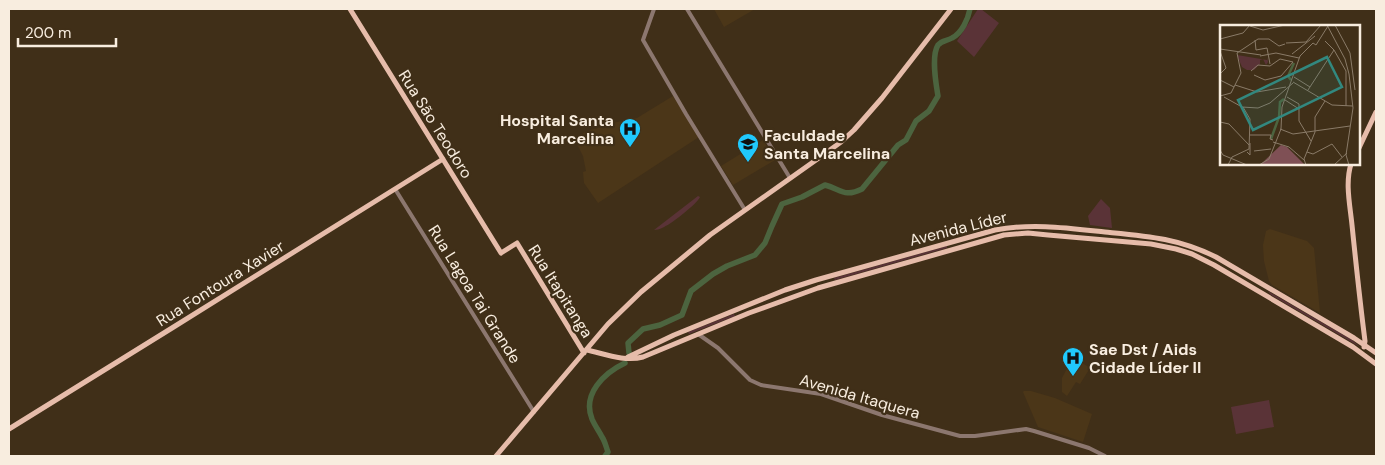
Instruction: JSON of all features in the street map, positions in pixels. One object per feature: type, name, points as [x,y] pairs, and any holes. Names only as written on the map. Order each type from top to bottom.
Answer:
[{"type":"main road","name":"Rua São Teodoro","points":[[350,9],[502,253],[517,243]]},
{"type":"main road","points":[[496,456],[617,315],[652,282],[701,242],[841,142],[854,130],[882,98],[951,9]]},
{"type":"main road","points":[[1360,146],[1376,112]]},
{"type":"main road","name":"Rua Fontoura Xavier","points":[[9,428],[443,159]]},
{"type":"main road","points":[[1351,165],[1348,174],[1348,189],[1365,345],[1362,352]]},
{"type":"main road","name":"Avenida Líder","points":[[625,358],[681,332],[771,295],[798,286],[995,230],[1039,226],[1168,239],[1198,248],[1260,282],[1365,345],[1376,354]]},
{"type":"main road","name":"Avenida Líder","points":[[698,334],[818,288],[1004,235],[1038,234],[1151,244],[1192,254],[1362,352],[1376,364]]},
{"type":"main road","name":"Rua Itapitanga","points":[[517,243],[586,351]]},
{"type":"main road","points":[[1223,271],[1230,272],[1252,284],[1257,285],[1260,282]]},
{"type":"main road","points":[[586,351],[625,358],[638,358],[650,355],[698,334]]},
{"type":"street","points":[[654,9],[643,40],[745,210]]},
{"type":"street","points":[[687,9],[790,178]]},
{"type":"street","name":"Rua Lagoa Tai Grande","points":[[395,189],[534,412]]},
{"type":"street","name":"Avenida Itaquera","points":[[698,334],[718,348],[750,380],[761,385],[821,394],[882,415],[960,436],[982,436],[1026,429],[1089,448],[1105,456]]},
{"type":"shaded area","points":[[714,9],[755,9],[724,27]]},
{"type":"shaded area","points":[[978,9],[981,9],[999,23],[974,57],[957,41]]},
{"type":"shaded area","name":"Hospital Santa Marcelina","points":[[673,96],[699,137],[598,203],[584,183],[583,172],[586,171],[583,156],[575,140],[585,132],[612,123],[637,118]]},
{"type":"shaded area","name":"Faculdade Santa Marcelina","points":[[763,140],[775,160],[733,185],[721,166]]},
{"type":"shaded area","points":[[698,196],[700,197],[698,200],[683,214],[666,226],[654,230]]},
{"type":"shaded area","points":[[1101,199],[1110,208],[1112,228],[1090,225],[1088,216]]},
{"type":"shaded area","points":[[1270,229],[1307,241],[1314,248],[1320,313],[1272,285],[1269,281],[1264,261],[1263,245],[1266,231]]},
{"type":"shaded area","points":[[947,246],[947,248],[835,280],[834,278]]},
{"type":"shaded area","points":[[1268,291],[1352,340],[1360,347],[1271,295]]},
{"type":"shaded area","points":[[734,314],[735,316],[689,334],[688,332]]},
{"type":"shaded area","name":"Sae Dst / Aids Cidade Líder II","points":[[1073,357],[1090,368],[1080,384],[1076,382],[1067,396],[1062,392],[1062,378]]},
{"type":"shaded area","points":[[1024,391],[1031,391],[1055,398],[1092,414],[1083,442],[1038,427]]},
{"type":"shaded area","points":[[1269,400],[1274,427],[1236,434],[1231,407]]},
{"type":"waterway","points":[[629,353],[628,343],[643,329],[660,325],[682,315],[691,291],[727,266],[755,255],[765,243],[782,204],[802,197],[825,185],[847,193],[862,189],[898,145],[906,140],[916,121],[929,111],[938,96],[935,70],[935,56],[938,45],[959,33],[970,9]]},
{"type":"waterway","points":[[605,456],[608,452],[604,440],[592,419],[590,401],[597,385],[610,372],[625,363]]},
{"type":"place","name":"Hospital Santa Marcelina","points":[[630,148]]},
{"type":"place","name":"Faculdade Santa Marcelina","points":[[748,163]]},
{"type":"place","name":"Sae Dst / Aids Cidade Líder II","points":[[1073,377]]}]
